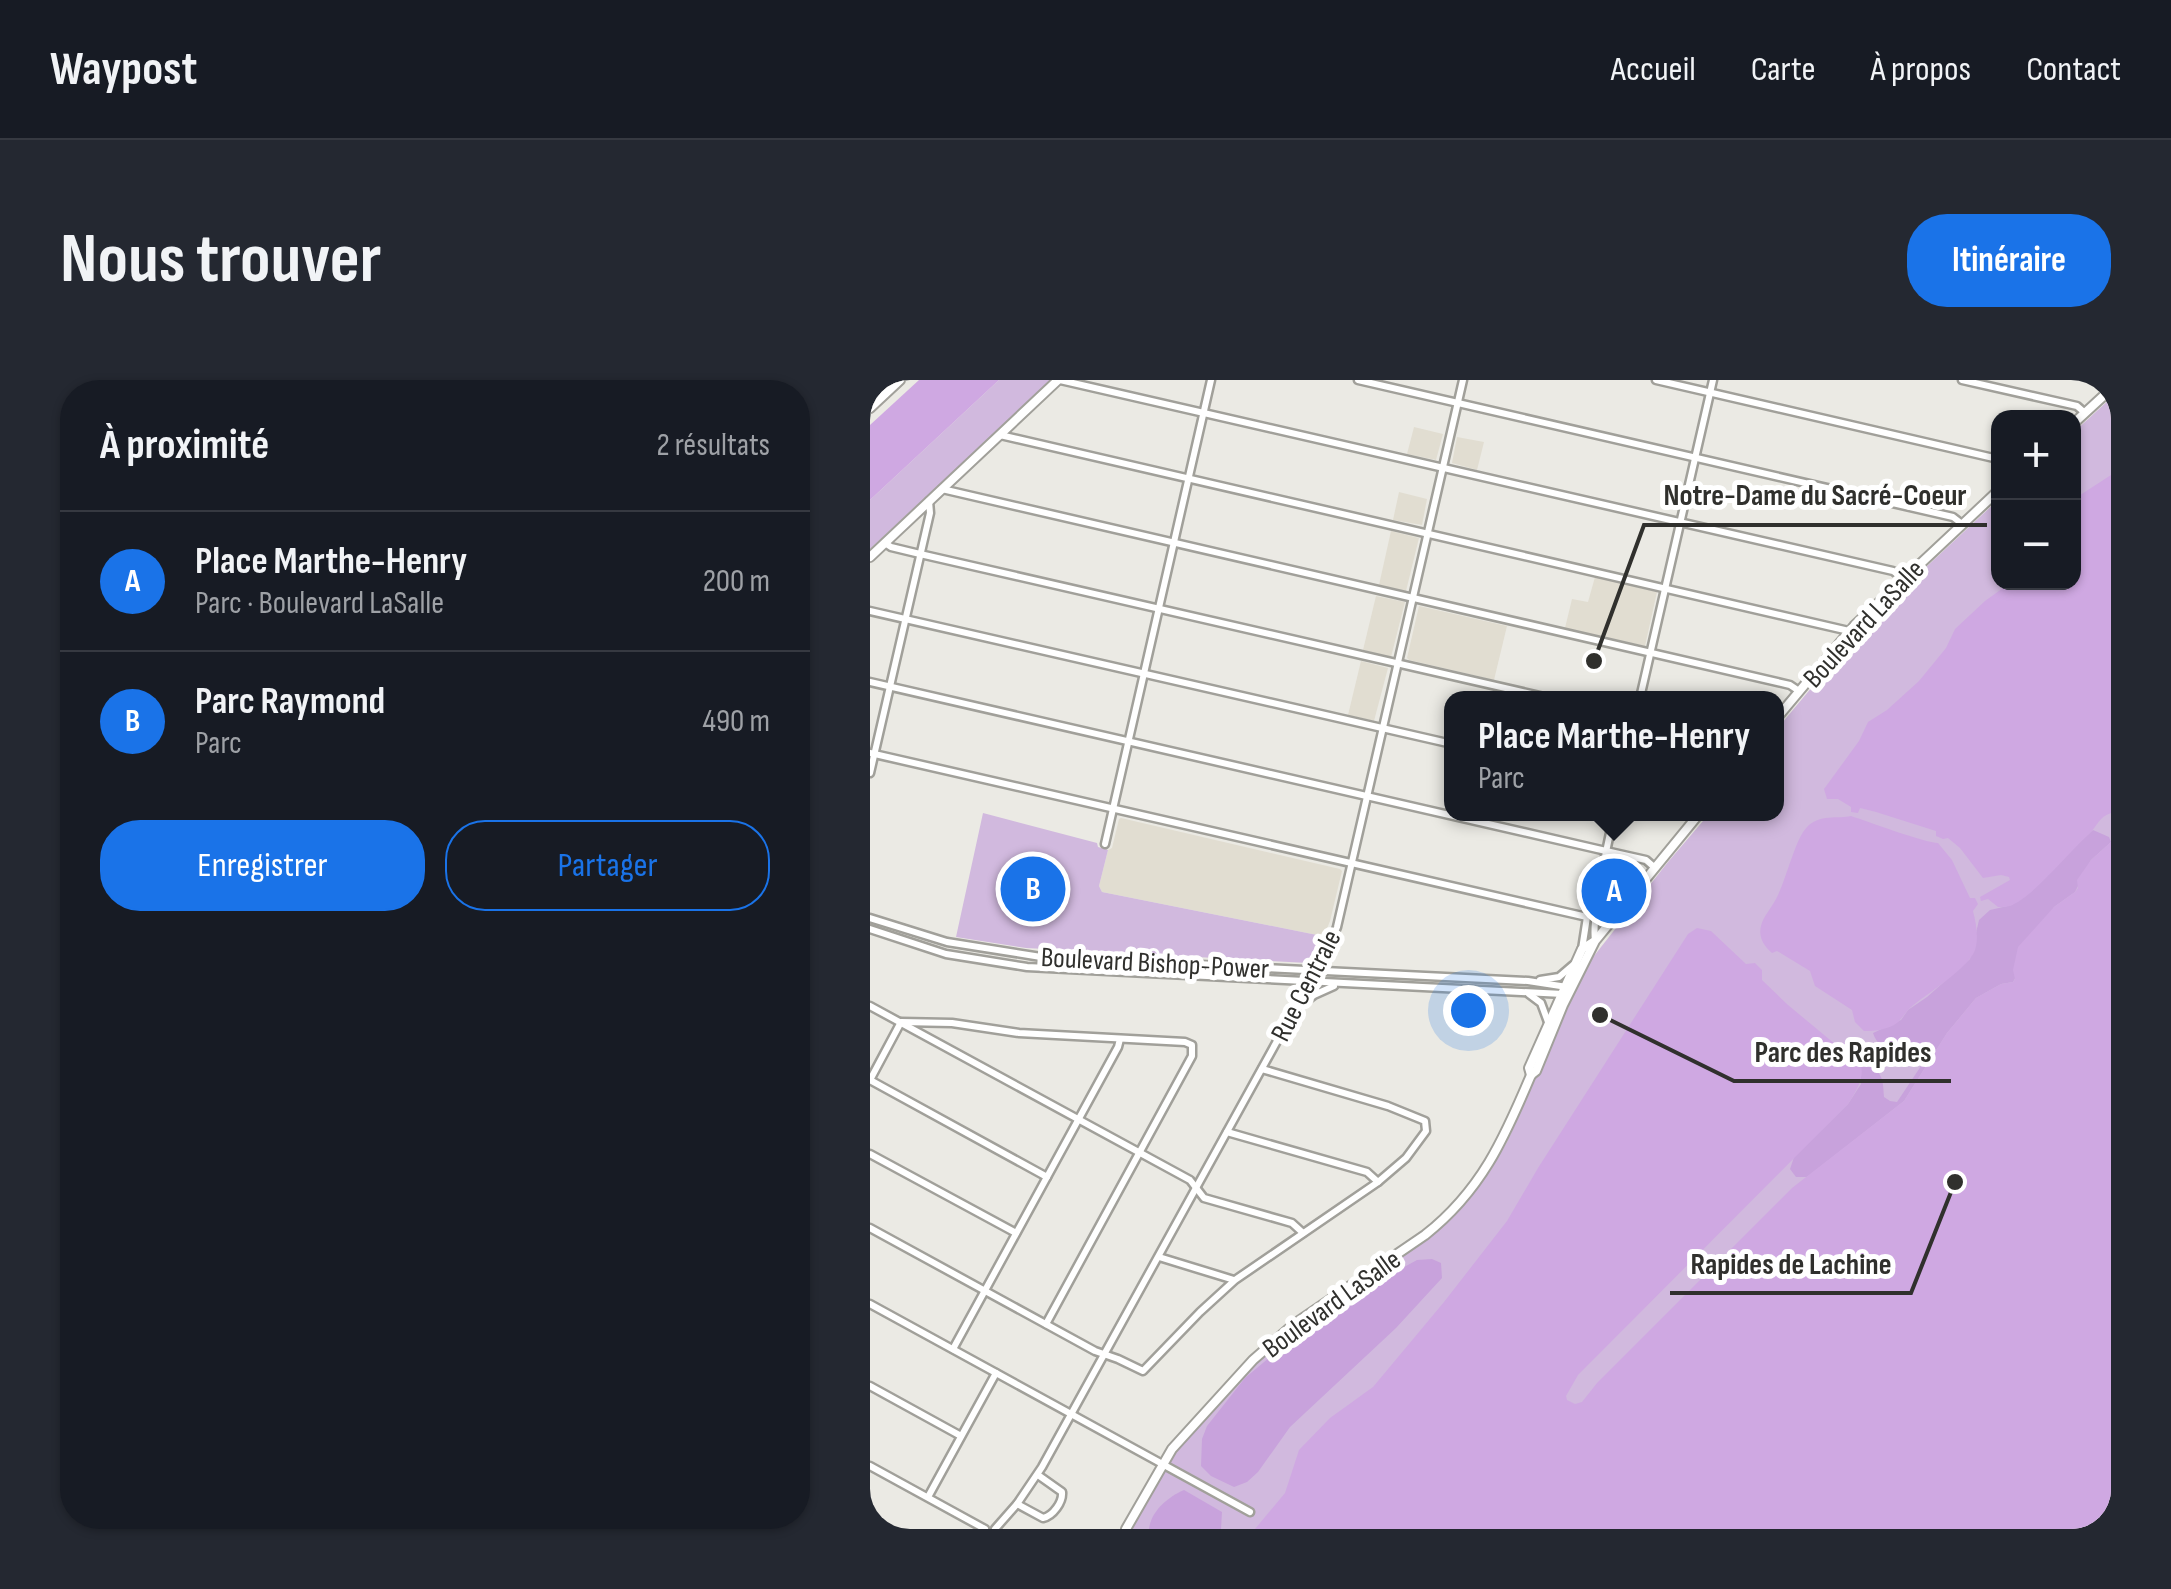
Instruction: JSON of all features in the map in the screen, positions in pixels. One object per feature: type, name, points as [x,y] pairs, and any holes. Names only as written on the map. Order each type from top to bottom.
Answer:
[{"type":"main road","points":[[870,388],[878,380]]},
{"type":"main road","points":[[870,408],[900,380]]},
{"type":"main road","points":[[870,557],[1059,380]]},
{"type":"main road","points":[[2081,416],[2111,389]]},
{"type":"main road","name":"Boulevard LaSalle","points":[[1784,710],[1848,631],[1991,497]]},
{"type":"main road","name":"Boulevard LaSalle","points":[[1531,1075],[1529,1068],[1548,1022],[1595,941],[1693,821]]},
{"type":"main road","name":"Boulevard LaSalle","points":[[1126,1529],[1177,1443],[1234,1378],[1273,1341],[1415,1243],[1474,1188],[1504,1139],[1536,1071],[1582,949],[1595,941]]},
{"type":"street","points":[[1059,380],[1893,572],[1902,578]]},
{"type":"street","points":[[1105,844],[1211,380]]},
{"type":"street","points":[[1358,380],[1953,517],[1962,524]]},
{"type":"street","name":"Rue Centrale","points":[[994,1529],[1038,1475],[1337,927],[1463,380]]},
{"type":"street","points":[[1656,380],[1991,457]]},
{"type":"street","points":[[1642,691],[1713,380]]},
{"type":"street","points":[[1962,380],[2078,406],[2085,412]]},
{"type":"street","points":[[999,435],[1848,631]]},
{"type":"street","points":[[940,489],[1790,685],[1800,691]]},
{"type":"street","points":[[870,773],[930,513],[929,500]]},
{"type":"street","points":[[885,543],[891,548],[1518,691]]},
{"type":"street","points":[[870,611],[1444,742]]},
{"type":"street","points":[[870,682],[1444,813]]},
{"type":"street","points":[[872,753],[1587,917]]},
{"type":"street","points":[[1478,821],[1646,860],[1654,867]]},
{"type":"street","points":[[1582,949],[1612,821]]},
{"type":"street","points":[[1594,904],[1595,941]]},
{"type":"street","name":"Boulevard Bishop-Power","points":[[870,918],[948,942],[1020,954],[1530,982],[1567,992]]},
{"type":"street","name":"Boulevard Bishop-Power","points":[[870,930],[946,954],[1027,966],[1567,992]]},
{"type":"street","points":[[1530,982],[1562,976],[1577,960]]},
{"type":"street","points":[[1293,1011],[1318,992],[1346,984]]},
{"type":"street","points":[[1528,993],[1541,1003],[1548,1022]]},
{"type":"street","points":[[870,1006],[1190,1180],[1204,1198],[1294,1224],[1303,1234]]},
{"type":"street","points":[[901,1022],[1188,1043],[1194,1047],[1046,1324]]},
{"type":"street","points":[[901,1022],[870,1080],[1047,1177]]},
{"type":"street","points":[[953,1349],[1120,1039]]},
{"type":"street","points":[[870,1228],[1046,1324],[1144,1372],[1234,1280],[1378,1182],[1398,1165],[1428,1128],[1425,1121],[1388,1106],[1262,1069]]},
{"type":"street","points":[[1228,1132],[1366,1172],[1378,1182]]},
{"type":"street","points":[[870,1154],[1016,1234]]},
{"type":"street","points":[[1159,1257],[1234,1280]]},
{"type":"street","points":[[870,1304],[1250,1512]]},
{"type":"street","points":[[928,1497],[996,1373]]},
{"type":"street","points":[[870,1386],[962,1436]]},
{"type":"street","points":[[871,1468],[986,1529]]},
{"type":"street","points":[[1017,1504],[1043,1518],[1051,1515],[1062,1499],[1062,1492],[1038,1475]]},
{"type":"shaded area","points":[[919,380],[999,380],[870,500],[870,425]]},
{"type":"shaded area","points":[[999,380],[1051,380],[870,549],[870,500]]},
{"type":"shaded area","points":[[2111,398],[2111,1529],[1131,1529],[1176,1451],[1258,1361],[1297,1329],[1426,1240],[1470,1198],[1507,1142],[1590,961],[1703,821],[1784,821],[1784,721],[1864,625],[1991,507],[1991,590],[2081,590],[2081,426]]},
{"type":"shaded area","points":[[1414,427],[1443,434],[1436,460],[1407,454]]},
{"type":"shaded area","points":[[1457,437],[1484,442],[1477,470],[1452,463]]},
{"type":"shaded area","points":[[2111,475],[2111,813],[2031,892],[2012,905],[1998,907],[1988,899],[1981,901],[1980,897],[2010,880],[2009,877],[1983,878],[1960,848],[1948,838],[1936,836],[1936,831],[1860,808],[1858,813],[1851,812],[1851,807],[1838,799],[1827,799],[1824,789],[1868,722],[1919,681],[1946,648],[1955,629],[1985,601],[2000,590],[2081,590],[2081,494]]},
{"type":"shaded area","points":[[1399,492],[1427,499],[1422,525],[1393,520]]},
{"type":"shaded area","points":[[1391,531],[1419,538],[1406,591],[1379,585]]},
{"type":"shaded area","points":[[1595,577],[1657,592],[1645,646],[1565,628],[1572,599],[1588,602]]},
{"type":"shaded area","points":[[1376,596],[1405,602],[1391,657],[1363,650]]},
{"type":"shaded area","points":[[1419,606],[1507,626],[1494,680],[1409,660]]},
{"type":"shaded area","points":[[1361,661],[1388,668],[1374,721],[1348,715]]},
{"type":"shaded area","points":[[983,813],[1097,843],[1108,850],[1099,886],[1102,892],[1323,939],[1308,963],[1026,948],[956,937]]},
{"type":"shaded area","points":[[1851,816],[1938,843],[1952,860],[1970,898],[1978,904],[1973,911],[1977,941],[1971,957],[1897,1023],[1876,1030],[1864,1031],[1855,1022],[1852,1010],[1815,986],[1810,971],[1777,951],[1772,953],[1760,934],[1807,827],[1823,819]]},
{"type":"shaded area","points":[[1121,818],[1340,869],[1323,939],[1102,892],[1099,886],[1108,850]]},
{"type":"shaded area","points":[[2093,830],[2109,837],[2111,842],[2091,860],[2075,892],[2054,907],[2013,982],[1976,998],[1947,1033],[1904,1101],[1807,1177],[1796,1177],[1790,1169],[1794,1157],[1848,1104],[1861,1084],[1861,1064],[1877,1071],[1884,1097],[1897,1102],[1921,1066],[1921,1053],[1916,1050],[1899,1058],[1883,1048],[1873,1033],[1901,1020],[1970,959],[1979,920],[1990,910],[2012,905]]},
{"type":"shaded area","points":[[2111,842],[2111,1529],[1255,1529],[1285,1493],[1299,1450],[1330,1418],[1373,1387],[1507,1221],[1688,934],[1697,928],[1711,931],[1746,964],[1755,963],[1762,970],[1762,980],[1788,1005],[1835,1044],[1844,1043],[1852,1050],[1861,1065],[1861,1079],[1848,1104],[1578,1375],[1566,1396],[1575,1404],[1582,1402],[1792,1188],[1904,1101],[1947,1033],[1976,998],[2013,982],[2018,947],[2054,907],[2075,892],[2077,880],[2091,860]]},
{"type":"shaded area","points":[[1612,862],[1638,866],[1640,870],[1598,923]]},
{"type":"shaded area","points":[[1417,1260],[1441,1263],[1442,1278],[1396,1328],[1290,1427],[1247,1482],[1234,1487],[1211,1476],[1201,1466],[1202,1439],[1207,1426],[1245,1378],[1375,1283]]},
{"type":"shaded area","points":[[1184,1490],[1222,1512],[1221,1529],[1149,1529],[1161,1505]]},
{"type":"place","name":"Notre-Dame du Sacré-Coeur","points":[[1594,661]]},
{"type":"place","name":"Parc Raymond","points":[[1033,889]]},
{"type":"place","name":"Place Marthe-Henry","points":[[1614,891]]},
{"type":"place","name":"Parc des Rapides","points":[[1600,1015]]},
{"type":"place","name":"Rapides de Lachine","points":[[1955,1182]]}]
